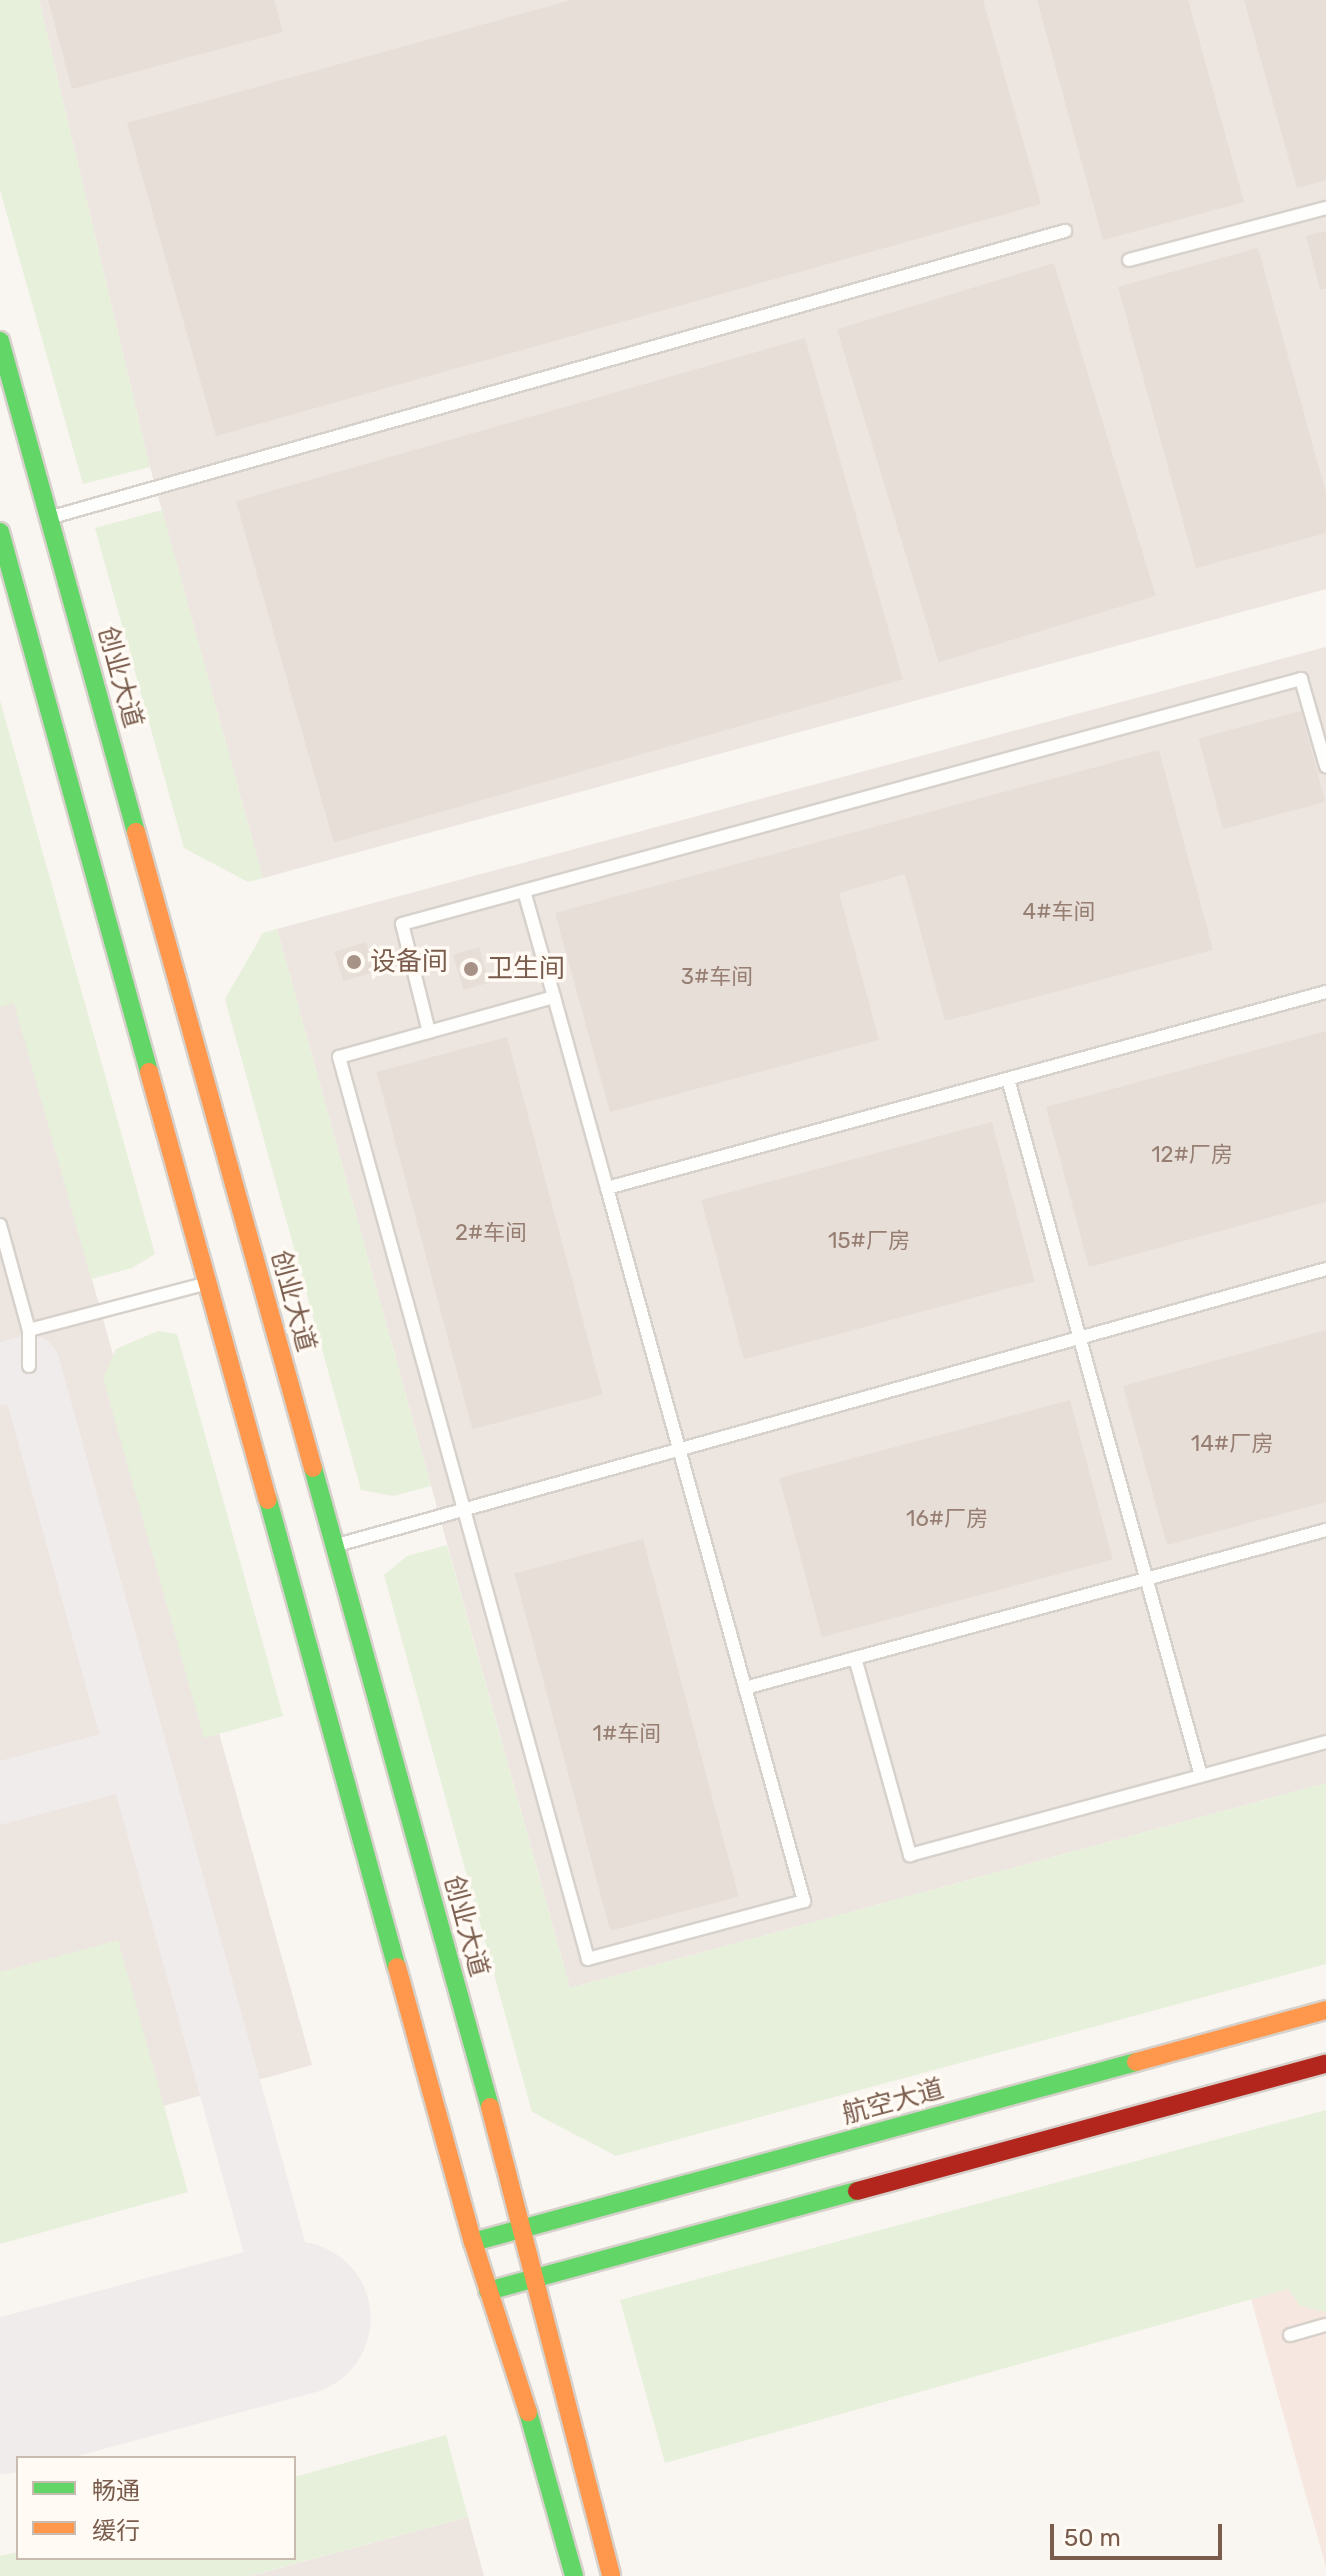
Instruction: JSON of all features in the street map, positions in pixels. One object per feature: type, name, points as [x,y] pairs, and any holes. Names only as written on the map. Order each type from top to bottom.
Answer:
[{"type":"main road","name":"创业大道","points":[[0,341],[537,2276],[549,2351],[611,2576]]},
{"type":"main road","points":[[0,532],[16,613],[207,1283],[473,2242],[514,2360],[574,2576]]},
{"type":"main road","name":"航空大道","points":[[473,2242],[1326,2010]]},
{"type":"main road","points":[[488,2291],[1326,2064]]},
{"type":"lane","points":[[1129,260],[1326,208]]},
{"type":"lane","points":[[49,518],[1065,231]]},
{"type":"lane","points":[[429,1032],[402,924],[1301,679],[1326,766]]},
{"type":"lane","points":[[524,891],[554,997],[607,1188],[804,1901],[588,1959],[339,1057],[554,997]]},
{"type":"lane","points":[[607,1188],[1326,992]]},
{"type":"lane","points":[[1008,1079],[1201,1776]]},
{"type":"lane","points":[[0,1225],[29,1330],[29,1366]]},
{"type":"lane","points":[[334,1546],[1326,1269]]},
{"type":"lane","points":[[29,1330],[207,1283]]},
{"type":"lane","points":[[745,1688],[1326,1530]]},
{"type":"lane","points":[[855,1658],[910,1855],[1326,1742]]},
{"type":"lane","points":[[1290,2335],[1326,2325]]},
{"type":"shaded area","points":[[39,0],[1326,0],[1326,589],[263,878],[150,467]]},
{"type":"shaded area","points":[[1326,647],[1326,1783],[570,1988],[277,929]]},
{"type":"shaded area","points":[[0,951],[312,2065],[0,2151]]},
{"type":"shaded area","points":[[1326,2279],[1326,2567],[1251,2299]]},
{"type":"shaded area","points":[[468,2517],[484,2576],[250,2576]]},
{"type":"green space","points":[[0,0],[39,0],[150,467],[83,484],[0,190]]},
{"type":"green space","points":[[162,510],[263,878],[248,882],[184,848],[95,528]]},
{"type":"green space","points":[[0,700],[155,1254],[132,1268],[91,1279],[14,1003],[0,1007]]},
{"type":"green space","points":[[277,929],[431,1486],[393,1496],[361,1490],[225,999],[263,933]]},
{"type":"green space","points":[[158,1331],[177,1334],[283,1716],[204,1738],[103,1378],[116,1349]]},
{"type":"green space","points":[[447,1545],[570,1988],[1326,1783],[1326,1964],[616,2156],[532,2112],[384,1575],[407,1556]]},
{"type":"green space","points":[[118,1940],[188,2192],[0,2244],[0,1972]]},
{"type":"green space","points":[[1326,2110],[1326,2312],[1300,2306],[1288,2289],[665,2463],[620,2300]]},
{"type":"green space","points":[[446,2435],[468,2517],[249,2576],[0,2576],[0,2556],[16,2552],[16,2560],[296,2560],[296,2476]]},
{"type":"building","points":[[48,0],[274,0],[283,32],[72,89]]},
{"type":"building","points":[[571,0],[983,0],[1041,204],[216,436],[127,123]]},
{"type":"building","points":[[1037,0],[1188,0],[1244,202],[1103,240]]},
{"type":"building","points":[[1244,0],[1326,0],[1326,180],[1297,188]]},
{"type":"building","points":[[1326,231],[1326,289],[1320,289],[1306,236]]},
{"type":"building","points":[[1258,248],[1326,493],[1326,533],[1196,568],[1118,287]]},
{"type":"building","points":[[1054,263],[1156,596],[939,662],[837,329]]},
{"type":"building","points":[[805,338],[903,679],[334,842],[236,501]]},
{"type":"building","points":[[1301,711],[1325,802],[1223,829],[1199,738]]},
{"type":"building","points":[[1159,750],[1213,950],[945,1021],[905,874],[839,893],[879,1040],[610,1112],[555,913]]},
{"type":"building","name":"设备间","points":[[366,942],[375,972],[344,981],[334,952]]},
{"type":"building","name":"卫生间","points":[[479,947],[489,983],[463,990],[453,954]]},
{"type":"building","points":[[1326,1031],[1326,1202],[1089,1267],[1046,1107]]},
{"type":"building","points":[[507,1037],[603,1394],[472,1429],[377,1072]]},
{"type":"building","points":[[992,1122],[1035,1281],[744,1359],[701,1200]]},
{"type":"building","points":[[1326,1330],[1326,1502],[1167,1545],[1123,1386]]},
{"type":"building","points":[[1070,1400],[1113,1559],[822,1637],[779,1478]]},
{"type":"building","points":[[643,1539],[739,1896],[610,1931],[515,1573]]},
{"type":"taxiway","points":[[0,1374],[29,1366],[294,2318]]},
{"type":"taxiway","points":[[0,1793],[138,1756]]},
{"type":"runway","points":[[0,2397],[294,2318]]},
{"type":"traffic: fast","points":[[0,341],[136,832]]},
{"type":"traffic: fast","points":[[0,532],[149,1072]]},
{"type":"traffic: fast","points":[[313,1468],[490,2107]]},
{"type":"traffic: fast","points":[[268,1500],[397,1967]]},
{"type":"traffic: fast","points":[[473,2242],[1136,2062]]},
{"type":"traffic: fast","points":[[488,2291],[857,2191]]},
{"type":"traffic: fast","points":[[528,2412],[574,2576]]},
{"type":"traffic: slow","points":[[136,832],[313,1468]]},
{"type":"traffic: slow","points":[[149,1072],[268,1500]]},
{"type":"traffic: slow","points":[[397,1967],[473,2242],[528,2412]]},
{"type":"traffic: slow","points":[[1136,2062],[1326,2010]]},
{"type":"traffic: slow","points":[[490,2107],[611,2576]]},
{"type":"traffic: jam","points":[[857,2191],[1326,2064]]},
{"type":"place","name":"设备间","points":[[354,962]]},
{"type":"place","name":"卫生间","points":[[471,969]]}]
